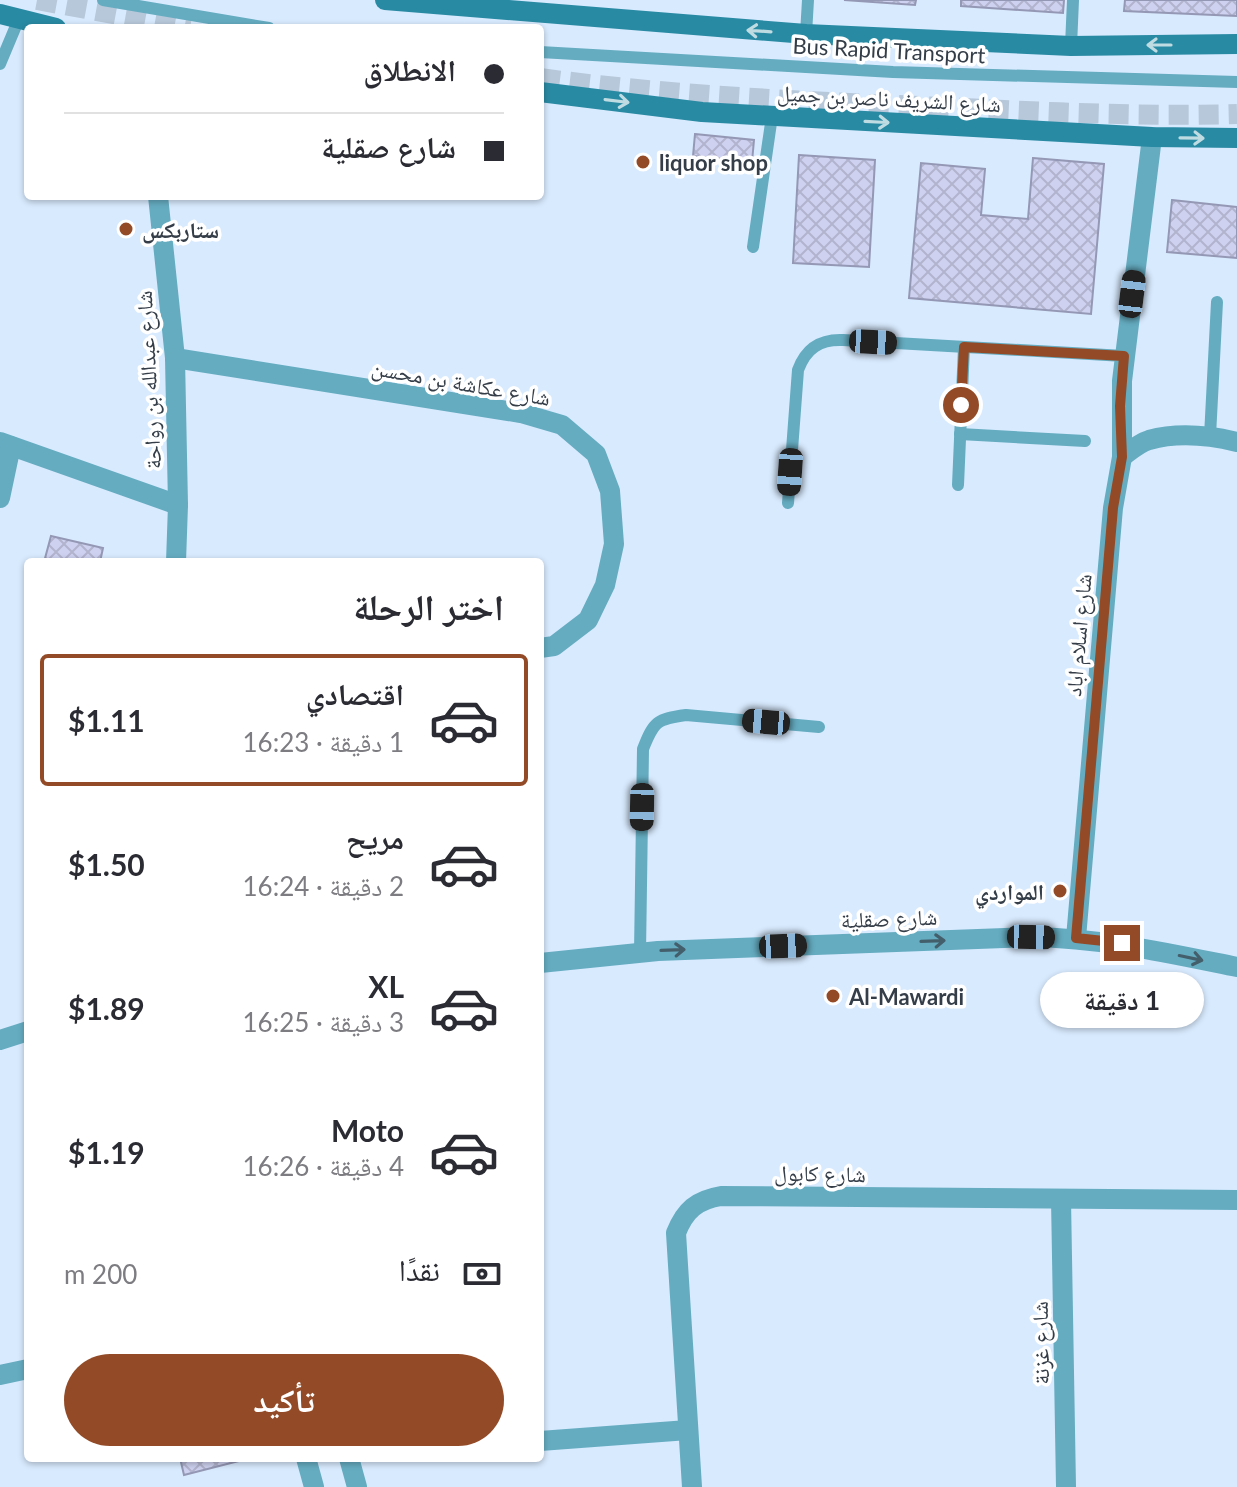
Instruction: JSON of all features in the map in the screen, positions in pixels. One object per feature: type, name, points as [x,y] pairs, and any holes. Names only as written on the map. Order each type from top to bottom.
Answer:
[{"type":"main road","points":[[385,0],[806,34],[1071,46],[1237,44]]},
{"type":"main road","points":[[9,17],[39,24]]},
{"type":"main road","name":"شارع الشريف ناصر بن جميل","points":[[544,92],[702,112],[1152,137],[1237,138]]},
{"type":"street","name":"شارع اسلام اباد","points":[[1076,938],[1113,508],[1122,457],[1120,406],[1124,356],[1152,137]]},
{"type":"street","name":"شارع عبدالله بن رواحة","points":[[158,200],[175,358],[176,558]]},
{"type":"street","name":"شارع عكاشة بن محسن","points":[[175,358],[521,413],[562,425],[596,454],[610,491],[614,544],[605,585],[588,620],[554,646],[544,647]]},
{"type":"street","points":[[1122,457],[1146,441],[1179,436],[1210,436],[1237,442]]},
{"type":"street","points":[[0,498],[5,444],[178,505]]},
{"type":"street","name":"شارع صقلية","points":[[544,963],[640,953],[1031,937],[1122,943],[1237,967]]},
{"type":"street","points":[[0,1040],[24,1032]]},
{"type":"street","name":"شارع كابول","points":[[692,1487],[676,1233],[682,1218],[692,1206],[706,1198],[1237,1200]]},
{"type":"street","name":"شارع غزنة","points":[[1061,1199],[1066,1487]]},
{"type":"street","points":[[0,1375],[24,1370]]},
{"type":"street","points":[[544,1441],[688,1430]]},
{"type":"street","points":[[307,1462],[314,1487]]},
{"type":"street","points":[[350,1462],[357,1487]]},
{"type":"lane","points":[[103,0],[245,24]]},
{"type":"lane","points":[[806,34],[808,0]]},
{"type":"lane","points":[[1071,46],[1073,0]]},
{"type":"lane","points":[[0,64],[9,17]]},
{"type":"lane","name":"Bus Rapid Transport","points":[[544,52],[893,72],[1237,82]]},
{"type":"lane","points":[[753,247],[772,116]]},
{"type":"lane","points":[[1210,436],[1217,302]]},
{"type":"lane","points":[[788,503],[796,381],[802,358],[810,349],[831,340],[1124,356]]},
{"type":"lane","points":[[958,485],[964,347]]},
{"type":"lane","points":[[960,434],[1085,441]]},
{"type":"lane","points":[[640,953],[643,749],[652,725],[665,718],[686,715],[819,727]]},
{"type":"building","points":[[844,0],[916,0],[915,5]]},
{"type":"building","points":[[961,0],[1064,0],[1063,13],[961,6]]},
{"type":"building","points":[[1125,0],[1237,0],[1237,16],[1124,11]]},
{"type":"building","points":[[695,134],[754,140],[752,162],[693,156]]},
{"type":"building","points":[[799,155],[875,160],[869,267],[793,263]]},
{"type":"building","points":[[1033,158],[1104,164],[1091,314],[909,298],[921,163],[985,169],[981,215],[1028,219]]},
{"type":"building","points":[[1172,200],[1237,207],[1237,258],[1167,252]]},
{"type":"building","points":[[51,536],[103,548],[101,558],[45,558]]},
{"type":"building","points":[[181,1462],[235,1462],[184,1475]]},
{"type":"tunnel","points":[[37,0],[168,24]]},
{"type":"tunnel","points":[[544,78],[683,93],[826,102],[1079,113],[1237,114]]},
{"type":"place","name":"liquor shop","points":[[643,162]]},
{"type":"place","name":"ستاربكس","points":[[126,229]]},
{"type":"place","name":"المواردي","points":[[1060,891]]},
{"type":"place","name":"Al-Mawardi","points":[[833,996]]},
{"type":"route","points":[[961,405],[964,347],[1124,356],[1120,406],[1122,457],[1113,508],[1076,938],[1122,943]]}]
